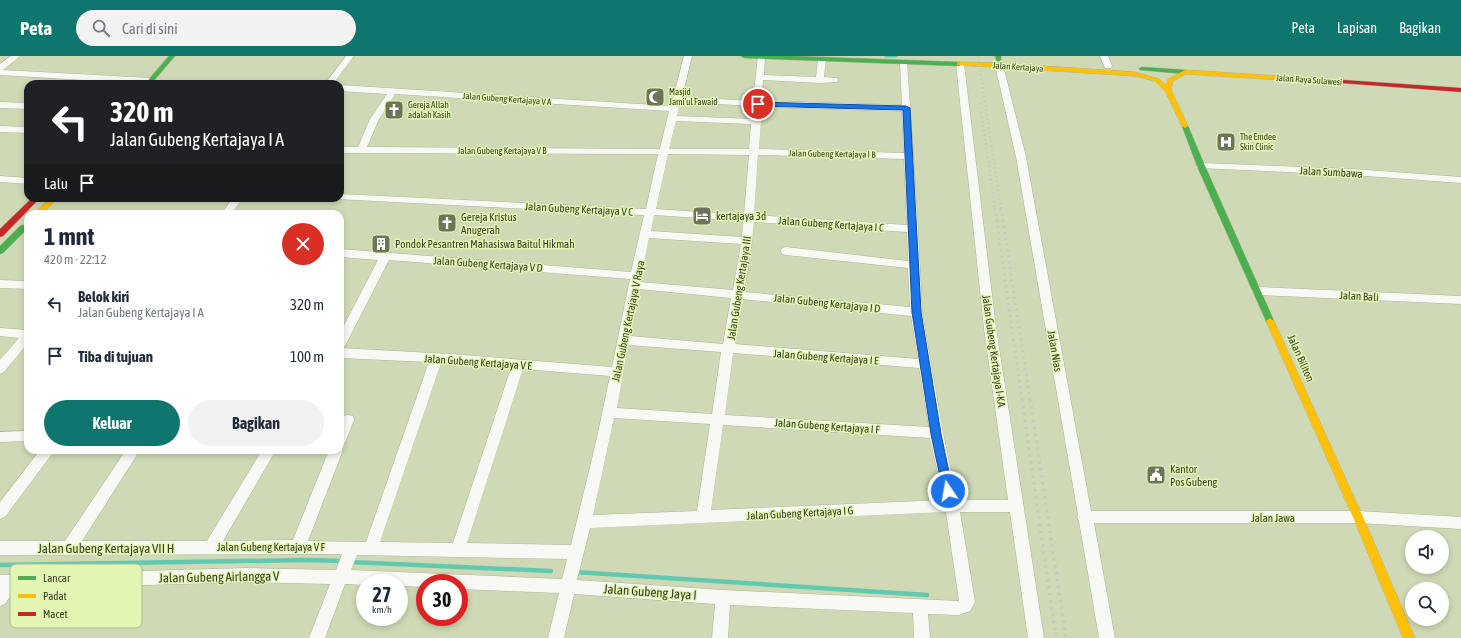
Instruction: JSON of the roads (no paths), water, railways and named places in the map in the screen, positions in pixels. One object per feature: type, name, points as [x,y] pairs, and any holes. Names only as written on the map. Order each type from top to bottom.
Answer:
[{"type":"main road","points":[[152,80],[172,56]]},
{"type":"main road","name":"Jalan Kertajaya","points":[[744,56],[904,63],[918,60],[959,58],[1108,66],[1185,72]]},
{"type":"main road","name":"Jalan Kertajaya","points":[[999,60],[1144,76],[1157,80],[1168,90]]},
{"type":"main road","points":[[1168,90],[1170,80],[1176,75],[1185,72]]},
{"type":"main road","name":"Jalan Raya Sulawesi","points":[[1185,72],[1461,90]]},
{"type":"main road","points":[[168,80],[173,73]]},
{"type":"main road","name":"Jalan Biliton","points":[[1168,90],[1187,129],[1201,166],[1358,517],[1409,638]]},
{"type":"main road","points":[[1,232],[32,202]]},
{"type":"main road","points":[[42,210],[50,202]]},
{"type":"main road","points":[[0,251],[23,234]]},
{"type":"street","points":[[0,68],[16,56]]},
{"type":"street","points":[[332,80],[350,56]]},
{"type":"street","name":"Jalan Gubeng Kertajaya V Raya","points":[[556,638],[609,413],[650,212],[688,56]]},
{"type":"street","points":[[1104,56],[1108,66]]},
{"type":"street","name":"Jalan Gubeng Kertajaya III","points":[[703,517],[728,349],[739,294],[747,241],[755,152],[759,77],[762,57]]},
{"type":"street","name":"Jalan Gubeng Kertajaya I-KA","points":[[959,58],[990,328],[1036,638]]},
{"type":"street","points":[[820,80],[822,59]]},
{"type":"street","name":"Jalan Nias","points":[[999,60],[1021,157],[1084,517],[1107,638]]},
{"type":"street","points":[[904,63],[916,312],[936,434],[951,506]]},
{"type":"street","points":[[0,72],[120,80]]},
{"type":"street","points":[[759,77],[834,80]]},
{"type":"street","name":"Jalan Gubeng Kertajaya V A","points":[[344,88],[674,109]]},
{"type":"street","points":[[362,150],[367,133],[379,110],[393,91]]},
{"type":"street","points":[[674,109],[758,104],[906,108]]},
{"type":"street","points":[[0,105],[24,106]]},
{"type":"street","points":[[674,109],[756,122]]},
{"type":"street","points":[[0,129],[24,130]]},
{"type":"street","name":"Jalan Gubeng Kertajaya V B","points":[[344,150],[755,152]]},
{"type":"street","name":"Jalan Gubeng Kertajaya I B","points":[[755,152],[909,156]]},
{"type":"street","name":"Jalan Sumbawa","points":[[1201,166],[1353,172],[1461,180]]},
{"type":"street","points":[[0,179],[24,181]]},
{"type":"street","name":"Jalan Gubeng Kertajaya V C","points":[[344,197],[650,212],[749,219]]},
{"type":"street","name":"Jalan Gubeng Kertajaya I C","points":[[749,219],[913,229]]},
{"type":"street","points":[[646,234],[747,241]]},
{"type":"street","points":[[786,252],[914,265]]},
{"type":"street","name":"Jalan Gubeng Kertajaya V D","points":[[344,253],[635,280],[739,294]]},
{"type":"street","points":[[344,336],[385,256]]},
{"type":"street","points":[[0,284],[24,285]]},
{"type":"street","name":"Jalan Bali","points":[[1258,292],[1461,300]]},
{"type":"street","name":"Jalan Gubeng Kertajaya I D","points":[[739,294],[916,312]]},
{"type":"street","points":[[0,332],[24,334]]},
{"type":"street","points":[[0,369],[24,339]]},
{"type":"street","name":"Jalan Gubeng Kertajaya I E","points":[[623,340],[924,364]]},
{"type":"street","name":"Jalan Gubeng Kertajaya V E","points":[[344,353],[436,358],[617,372]]},
{"type":"street","points":[[371,548],[436,358]]},
{"type":"street","points":[[458,550],[519,364]]},
{"type":"street","name":"Jalan Gubeng Kertajaya I F","points":[[609,413],[936,434]]},
{"type":"street","points":[[344,430],[348,420]]},
{"type":"street","points":[[0,436],[24,436]]},
{"type":"street","points":[[0,513],[45,454]]},
{"type":"street","points":[[69,548],[130,454]]},
{"type":"street","name":"Jalan Gubeng Kertajaya V F","points":[[211,547],[267,454]]},
{"type":"street","points":[[298,547],[334,454]]},
{"type":"street","name":"Jalan Gubeng Kertajaya I G","points":[[584,522],[951,506],[1016,506]]},
{"type":"street","name":"Jalan Gubeng Jaya I","points":[[343,574],[568,586],[723,597],[959,608],[965,606],[967,602],[957,530],[951,506]]},
{"type":"street","name":"Jalan Jawa","points":[[1084,517],[1358,517],[1461,523]]},
{"type":"street","name":"Jalan Gubeng Kertajaya V F","points":[[211,547],[298,547],[351,551],[371,548],[576,552]]},
{"type":"street","name":"Jalan Gubeng Kertajaya VII H","points":[[0,548],[211,547]]},
{"type":"street","points":[[317,638],[351,551]]},
{"type":"street","name":"Jalan Gubeng Airlangga V","points":[[142,578],[343,574]]},
{"type":"street","points":[[0,599],[5,581]]},
{"type":"street","points":[[720,638],[723,597]]},
{"type":"street","points":[[920,606],[922,638]]},
{"type":"waterway","points":[[886,56],[896,56]]},
{"type":"waterway","points":[[62,564],[308,560],[343,561]]},
{"type":"waterway","points":[[350,562],[551,571]]},
{"type":"waterway","points":[[0,565],[10,565]]},
{"type":"waterway","points":[[575,572],[927,595]]},
{"type":"railway","points":[[978,56],[1001,209]]},
{"type":"railway","points":[[980,103],[995,209]]},
{"type":"railway","points":[[995,208],[1022,400]]},
{"type":"railway","points":[[1001,208],[1030,400]]},
{"type":"railway","points":[[1022,399],[1056,638]]},
{"type":"railway","points":[[1030,399],[1066,638]]},
{"type":"place","name":"Masjid Jami'ul Fawaid","points":[[655,97]]},
{"type":"place","name":"Gereja Allah adalah Kasih","points":[[394,110]]},
{"type":"place","name":"The Emdee Skin Clinic","points":[[1226,142]]},
{"type":"place","name":"kertajaya 3d","points":[[702,216]]},
{"type":"place","name":"Gereja Kristus Anugerah","points":[[447,223]]},
{"type":"place","name":"Pondok Pesantren Mahasiswa Baitul Hikmah","points":[[381,244]]},
{"type":"place","name":"Kantor Pos Gubeng","points":[[1156,475]]}]
